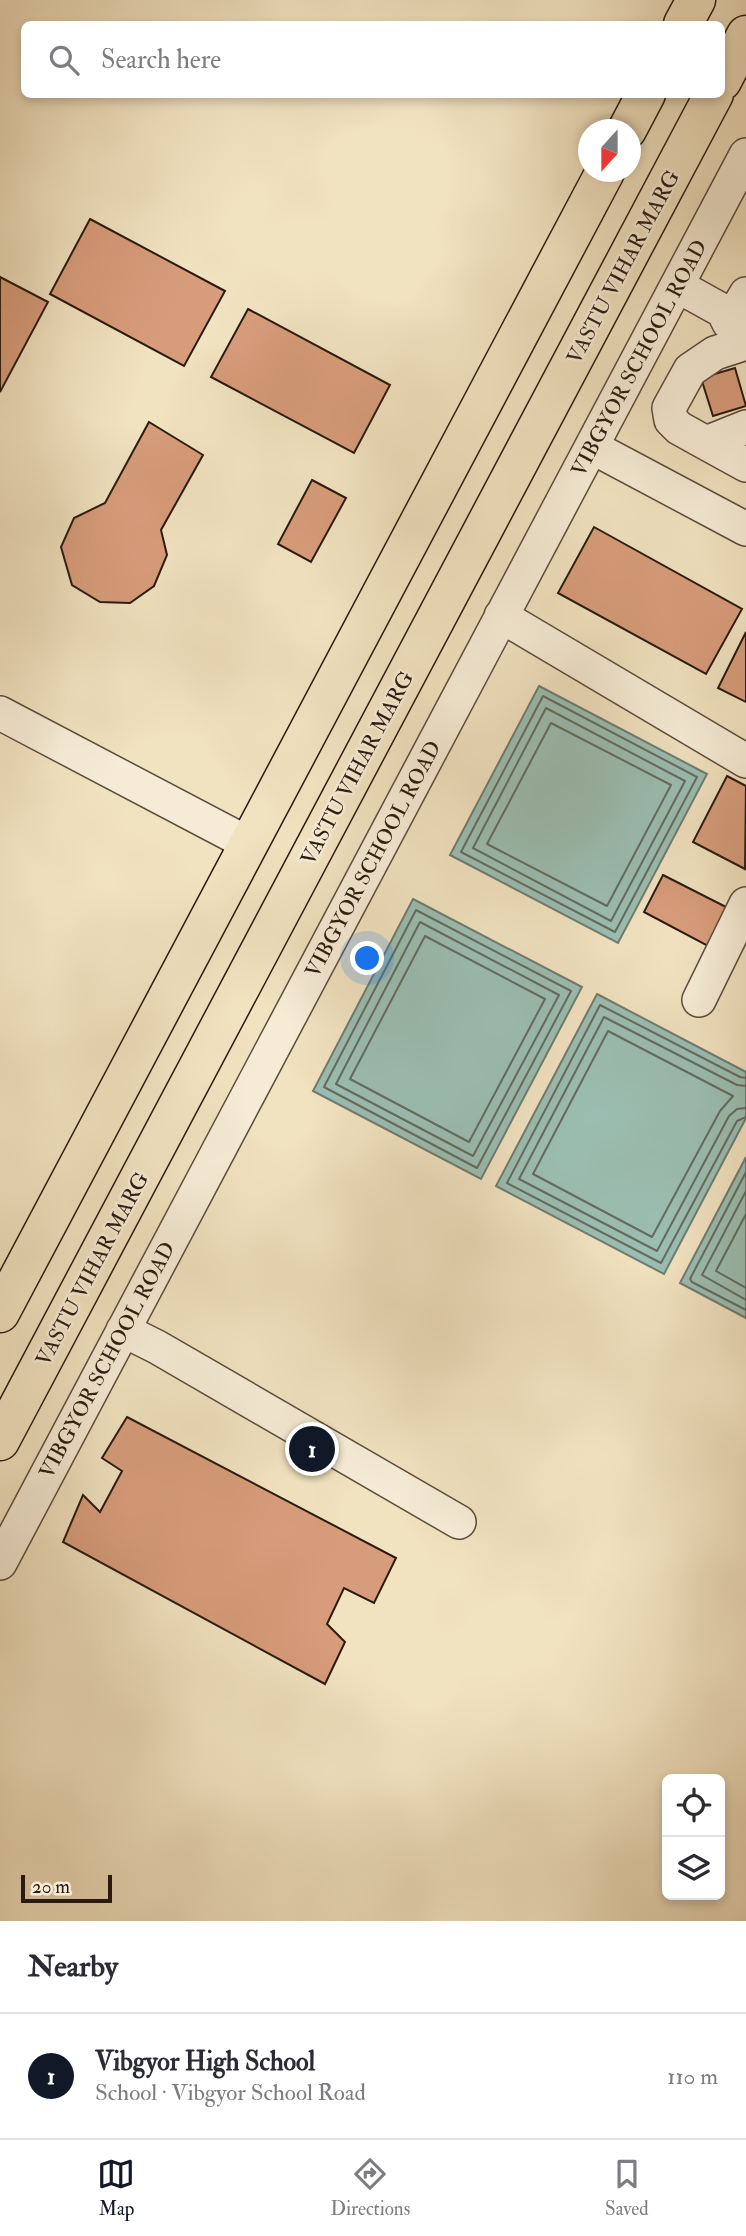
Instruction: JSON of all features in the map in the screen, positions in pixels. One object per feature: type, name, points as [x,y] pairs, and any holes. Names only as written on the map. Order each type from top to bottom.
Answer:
[{"type":"main road","points":[[685,21],[696,0]]},
{"type":"main road","points":[[725,75],[746,35]]},
{"type":"main road","points":[[633,119],[644,98]]},
{"type":"main road","name":"VASTU VIHAR MARG","points":[[0,1441],[713,98]]},
{"type":"main road","points":[[0,1313],[600,182]]},
{"type":"street","name":"VIBGYOR SCHOOL ROAD","points":[[0,1563],[746,155]]},
{"type":"street","points":[[674,293],[716,323],[740,333]]},
{"type":"street","points":[[746,294],[740,333],[690,370],[669,408],[671,420],[679,428],[746,465]]},
{"type":"street","points":[[706,443],[746,427]]},
{"type":"street","points":[[592,447],[746,530]]},
{"type":"street","points":[[501,616],[746,761]]},
{"type":"street","points":[[0,713],[249,844]]},
{"type":"street","points":[[699,1000],[746,904]]},
{"type":"street","points":[[123,1330],[157,1347],[459,1522]]},
{"type":"water","points":[[539,686],[707,774],[618,943],[450,855]]},
{"type":"water","points":[[413,899],[582,987],[481,1179],[313,1091]]},
{"type":"water","points":[[597,994],[746,1072],[746,1118],[664,1274],[496,1186]]},
{"type":"water","points":[[746,1157],[746,1318],[680,1283]]},
{"type":"building","points":[[90,219],[225,291],[184,366],[50,294]]},
{"type":"building","points":[[0,277],[48,302],[0,392]]},
{"type":"building","points":[[248,309],[390,385],[354,453],[211,377]]},
{"type":"building","points":[[735,368],[746,406],[713,416],[701,378]]},
{"type":"building","points":[[149,422],[203,455],[161,530],[167,555],[154,586],[130,603],[100,602],[72,585],[61,547],[74,518],[105,503]]},
{"type":"building","points":[[312,480],[346,498],[311,562],[278,544]]},
{"type":"building","points":[[594,527],[742,609],[706,674],[558,593]]},
{"type":"building","points":[[746,632],[746,702],[718,688]]},
{"type":"building","points":[[727,776],[746,786],[745,869],[693,842]]},
{"type":"building","points":[[663,875],[728,908],[708,946],[644,912]]},
{"type":"building","points":[[127,1417],[396,1558],[374,1603],[344,1588],[327,1624],[345,1642],[325,1684],[63,1542],[83,1495],[100,1512],[122,1471],[102,1458]]},
{"type":"place","name":"Vibgyor High School","points":[[312,1449]]}]
